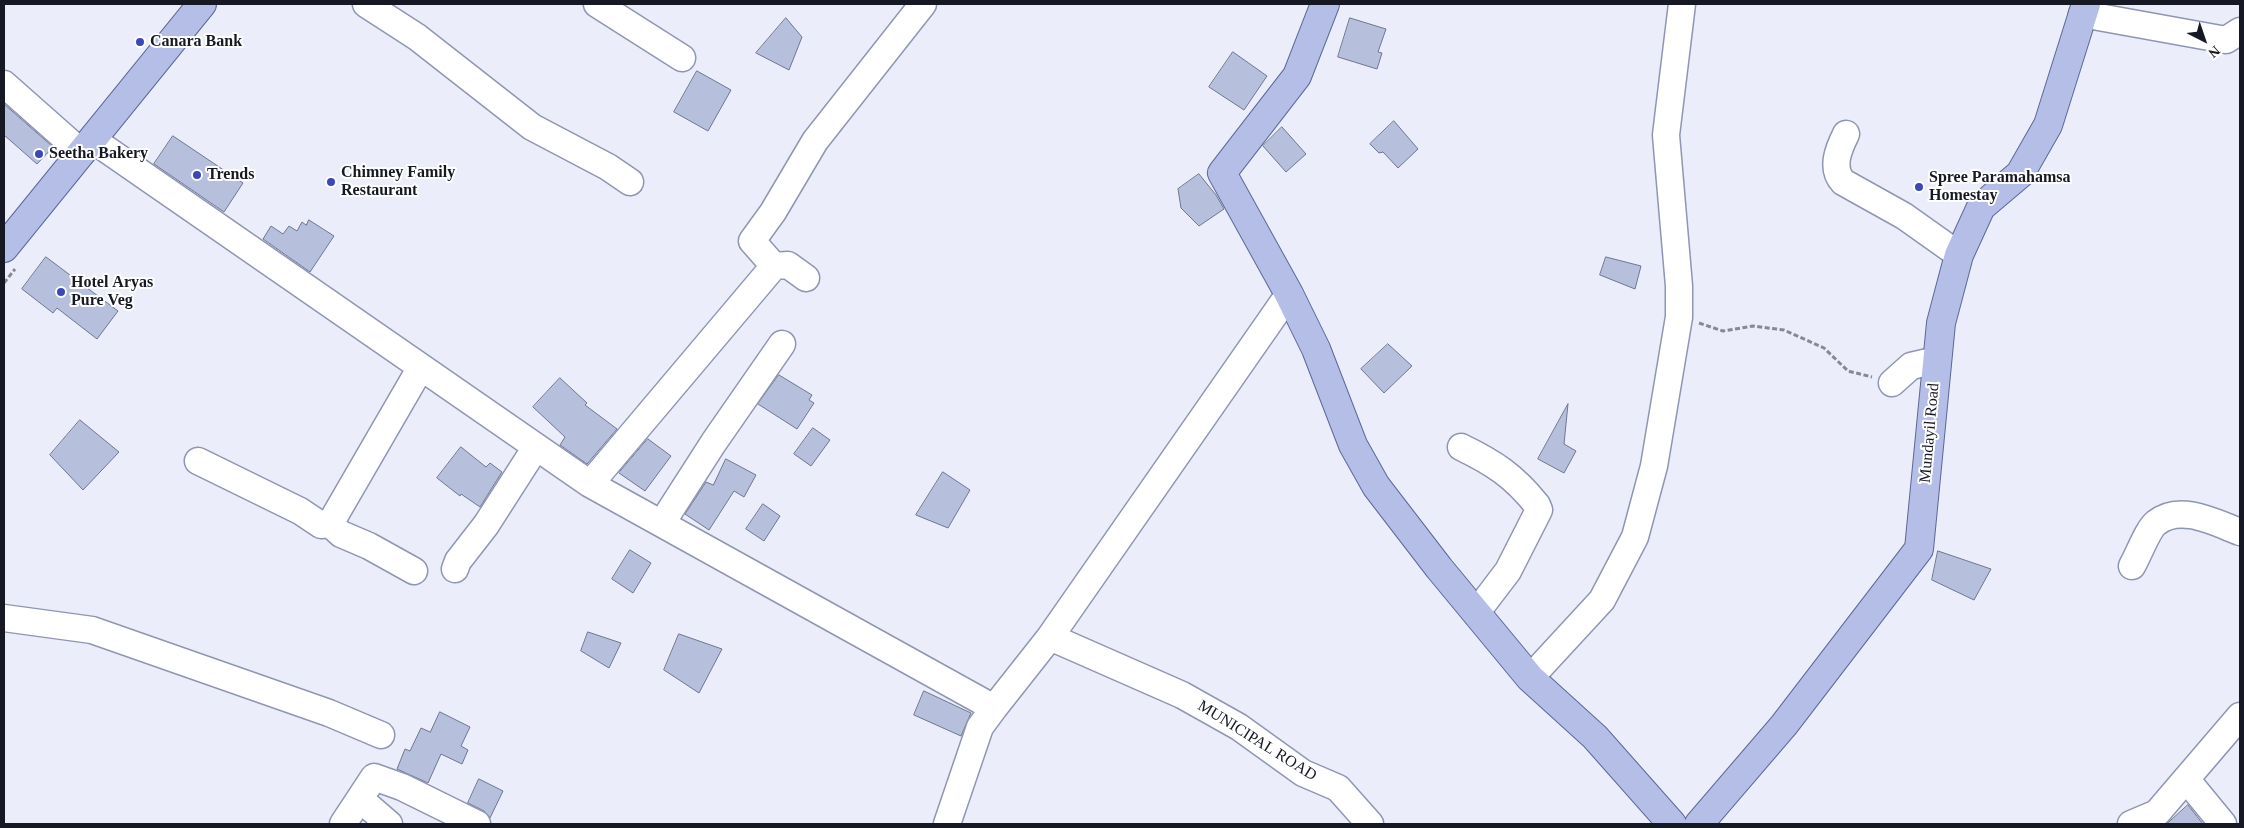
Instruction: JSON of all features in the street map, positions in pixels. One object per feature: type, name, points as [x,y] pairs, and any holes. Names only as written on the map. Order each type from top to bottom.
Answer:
[{"type":"main road","points":[[4,248],[202,4]]},
{"type":"main road","points":[[1326,4],[1297,76],[1222,173],[1289,294],[1316,348],[1353,445],[1381,493],[1530,678],[1595,737],[1672,824]]},
{"type":"main road","name":"Mundayil Road","points":[[1699,824],[1784,725],[1919,549],[1941,323],[1959,255],[1981,207],[2020,174],[2048,124],[2084,9]]},
{"type":"street","points":[[366,4],[417,37],[532,128],[600,163],[630,182]]},
{"type":"street","points":[[597,4],[682,58]]},
{"type":"street","points":[[774,266],[752,241],[773,212],[815,141],[923,4]]},
{"type":"street","points":[[1530,678],[1602,600],[1635,537],[1654,466],[1680,317],[1666,135],[1682,4]]},
{"type":"street","points":[[2084,9],[2226,40],[2240,31]]},
{"type":"street","points":[[4,84],[87,146],[421,367],[590,484],[994,708]]},
{"type":"street","points":[[1846,134],[1837,156],[1839,178],[1904,216],[1959,255]]},
{"type":"street","points":[[590,484],[774,266],[788,265],[806,278]]},
{"type":"street","points":[[947,824],[980,727],[1050,638],[1289,294]]},
{"type":"street","points":[[662,524],[714,442],[782,344]]},
{"type":"street","points":[[1892,383],[1911,366],[1937,360]]},
{"type":"street","points":[[330,524],[421,367]]},
{"type":"street","points":[[455,569],[458,561],[486,525],[536,446]]},
{"type":"street","points":[[1461,447],[1492,463],[1512,477],[1532,499],[1539,510],[1508,571],[1476,613]]},
{"type":"street","points":[[198,461],[300,511],[321,525],[330,524],[341,534],[369,546],[414,571]]},
{"type":"street","points":[[2132,566],[2155,523],[2172,514],[2197,516],[2240,532]]},
{"type":"street","points":[[4,618],[92,630],[329,713],[381,735]]},
{"type":"street","name":"MUNICIPAL ROAD","points":[[1050,638],[1182,695],[1239,727],[1303,773],[1338,788],[1367,818],[1370,824]]},
{"type":"street","points":[[2131,824],[2161,818],[2186,779],[2240,716]]},
{"type":"street","points":[[343,824],[374,776],[402,787],[477,824]]},
{"type":"street","points":[[2186,779],[2223,824]]},
{"type":"street","points":[[360,799],[389,824]]},
{"type":"path","points":[[1680,317],[1723,331],[1753,326],[1784,330],[1824,348],[1848,371],[1892,383]]},
{"type":"building","points":[[786,18],[802,37],[789,70],[756,53]]},
{"type":"building","points":[[1350,18],[1386,29],[1378,52],[1382,53],[1377,69],[1338,57]]},
{"type":"building","points":[[1233,52],[1267,76],[1244,110],[1209,87]]},
{"type":"building","points":[[697,71],[731,90],[708,131],[674,112]]},
{"type":"building","points":[[4,104],[53,147],[37,164],[4,135]]},
{"type":"building","points":[[1394,121],[1418,149],[1398,168],[1383,152],[1379,153],[1370,144]]},
{"type":"building","points":[[1282,127],[1306,154],[1286,172],[1263,146]]},
{"type":"building","name":"Trends","points":[[173,136],[243,183],[224,212],[154,164]]},
{"type":"building","points":[[1199,174],[1216,195],[1224,209],[1199,226],[1181,208],[1178,189]]},
{"type":"building","points":[[309,220],[334,236],[310,272],[263,239],[271,226],[283,234],[289,226],[297,231],[302,222],[306,225]]},
{"type":"building","points":[[46,257],[118,311],[97,339],[57,308],[53,313],[22,289]]},
{"type":"building","points":[[1606,257],[1641,266],[1635,289],[1600,275]]},
{"type":"building","points":[[1388,344],[1412,366],[1384,393],[1361,369]]},
{"type":"building","points":[[779,375],[812,395],[809,400],[814,403],[797,429],[758,404]]},
{"type":"building","points":[[560,378],[587,403],[585,405],[617,429],[587,464],[560,445],[565,437],[533,407]]},
{"type":"building","points":[[1568,404],[1564,444],[1576,451],[1564,473],[1538,459]]},
{"type":"building","points":[[80,420],[119,452],[83,490],[50,455]]},
{"type":"building","points":[[813,428],[830,440],[811,466],[794,454]]},
{"type":"building","points":[[648,439],[671,456],[645,491],[619,473]]},
{"type":"building","points":[[461,447],[486,467],[490,463],[502,472],[480,507],[461,494],[460,496],[437,478]]},
{"type":"building","points":[[726,459],[756,475],[744,497],[734,491],[709,530],[685,514],[706,482],[713,485]]},
{"type":"building","points":[[943,472],[970,490],[948,528],[916,515]]},
{"type":"building","points":[[763,504],[780,516],[764,541],[746,529]]},
{"type":"building","points":[[630,550],[651,563],[633,593],[612,579]]},
{"type":"building","points":[[1938,551],[1991,569],[1974,600],[1932,580]]},
{"type":"building","points":[[588,632],[621,643],[609,668],[581,651]]},
{"type":"building","points":[[679,634],[722,649],[699,693],[664,670]]},
{"type":"building","points":[[924,691],[971,713],[961,736],[914,715]]},
{"type":"building","points":[[440,712],[470,727],[461,746],[468,750],[462,764],[441,754],[428,783],[397,769],[405,749],[410,751],[421,728],[430,732]]},
{"type":"building","points":[[479,779],[503,791],[490,818],[484,811],[468,803]]},
{"type":"building","points":[[2188,805],[2203,824],[2167,824]]},
{"type":"place","name":"Canara Bank","points":[[140,42]]},
{"type":"place","name":"Seetha Bakery","points":[[39,154]]},
{"type":"place","name":"Trends","points":[[197,175]]},
{"type":"place","name":"Chimney Family Restaurant","points":[[331,182]]},
{"type":"place","name":"Spree Paramahamsa Homestay","points":[[1919,187]]},
{"type":"place","name":"Hotel Aryas Pure Veg","points":[[61,292]]}]
